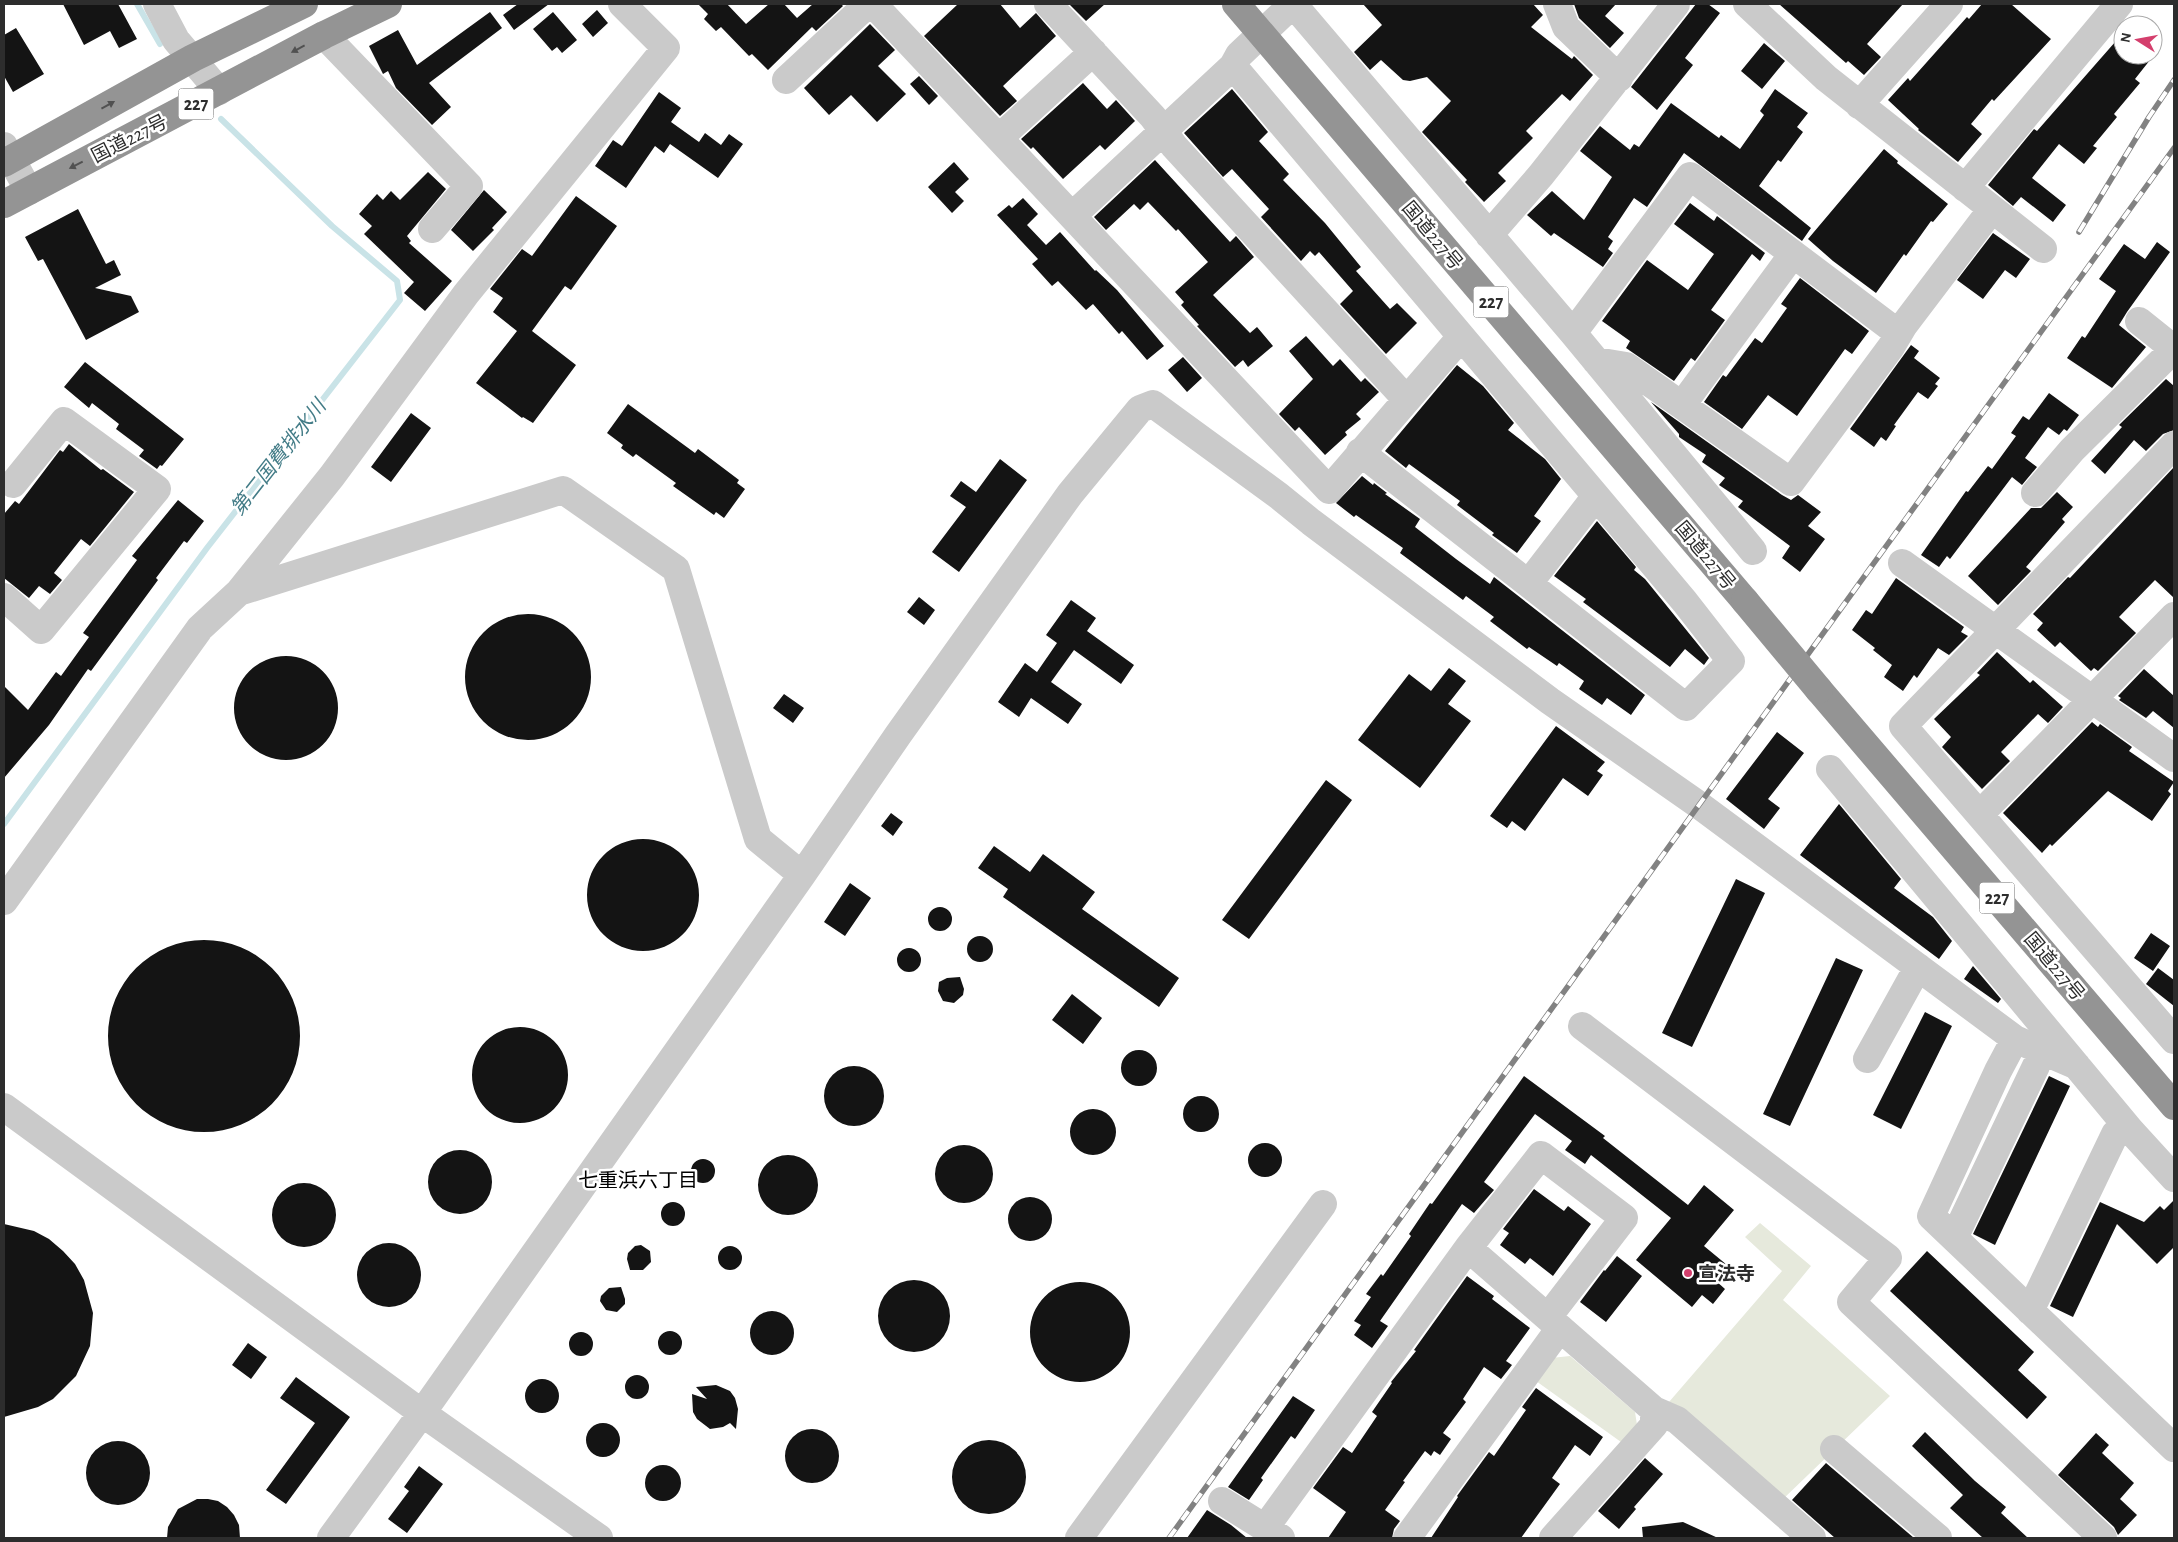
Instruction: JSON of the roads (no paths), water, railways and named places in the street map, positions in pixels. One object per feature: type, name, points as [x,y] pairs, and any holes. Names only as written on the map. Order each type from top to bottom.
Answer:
[{"type":"highway","name":"国道227号","points":[[6,156],[193,58],[304,4]]},
{"type":"highway","name":"国道227号","points":[[4,204],[324,35],[388,4]]},
{"type":"highway","name":"国道227号","points":[[1236,4],[2174,1106]]},
{"type":"street","points":[[157,4],[176,40],[193,58],[219,92]]},
{"type":"street","points":[[4,900],[200,628],[239,592],[332,476],[466,294],[666,48],[622,4]]},
{"type":"street","points":[[786,80],[868,4]]},
{"type":"street","points":[[873,4],[1328,490],[1461,337]]},
{"type":"street","points":[[1048,4],[1164,131],[1174,146],[1406,399]]},
{"type":"street","points":[[1072,216],[1233,66],[1239,55],[1293,4],[1573,332],[1753,551]]},
{"type":"street","points":[[1557,4],[1566,28],[1619,78]]},
{"type":"street","points":[[1489,235],[1541,175],[1676,4]]},
{"type":"street","points":[[1859,105],[1949,4]]},
{"type":"street","points":[[1965,188],[2119,4]]},
{"type":"street","points":[[1758,7],[1826,78],[2043,249]]},
{"type":"street","points":[[324,35],[469,186],[432,229]]},
{"type":"street","points":[[999,138],[1093,52]]},
{"type":"street","points":[[1233,66],[1685,602],[1731,661],[1686,707],[1360,452]]},
{"type":"street","points":[[6,156],[28,191]]},
{"type":"street","points":[[1573,332],[1690,176],[1898,333]]},
{"type":"street","points":[[1596,361],[1626,366],[1791,482],[1890,347],[1898,333],[1992,209]]},
{"type":"street","points":[[1682,405],[1793,254]]},
{"type":"street","points":[[2035,492],[2072,450],[2174,349],[2139,321]]},
{"type":"street","points":[[330,1538],[422,1413],[1078,482],[1140,409],[1152,404],[1280,496],[1319,528],[1550,701],[1699,805],[2015,1039],[2076,1066]]},
{"type":"street","points":[[4,597],[40,630],[157,489],[64,421],[7,485]]},
{"type":"street","points":[[2170,1023],[1980,814],[1903,726],[2174,445]]},
{"type":"street","points":[[239,592],[563,490],[676,569],[758,839],[802,875]]},
{"type":"street","points":[[1529,583],[1596,496]]},
{"type":"street","points":[[1902,563],[2174,758]]},
{"type":"street","points":[[1980,814],[2174,616]]},
{"type":"street","points":[[1830,769],[2076,1066],[2130,1130],[2174,1178]]},
{"type":"street","points":[[1867,1059],[1918,967]]},
{"type":"street","points":[[1582,1026],[1888,1258],[1851,1302],[2103,1538]]},
{"type":"street","points":[[2015,1039],[1998,1071],[1931,1216],[2174,1448]]},
{"type":"street","points":[[1954,1238],[2036,1066]]},
{"type":"street","points":[[4,1107],[422,1413],[599,1538]]},
{"type":"street","points":[[2030,1311],[2115,1134]]},
{"type":"street","points":[[1222,1501],[1273,1533],[1468,1248],[1541,1155],[1624,1218],[1407,1538]]},
{"type":"street","points":[[1079,1538],[1323,1204]]},
{"type":"street","points":[[1468,1248],[1654,1410],[1677,1420],[1812,1538]]},
{"type":"street","points":[[1553,1538],[1654,1425],[1654,1410]]},
{"type":"street","points":[[1834,1449],[1938,1538]]},
{"type":"waterway","name":"第二国費排水川","points":[[137,4],[160,44]]},
{"type":"waterway","name":"第二国費排水川","points":[[4,824],[207,548],[400,300],[397,281],[332,226],[221,119]]},
{"type":"railway","points":[[2079,232],[2149,117],[2174,80]]},
{"type":"railway","points":[[1169,1538],[2174,148]]},
{"type":"place","name":"宣法寺","points":[[1688,1273]]},
{"type":"district","name":"七重浜六丁目","points":[[638,1180]]}]
